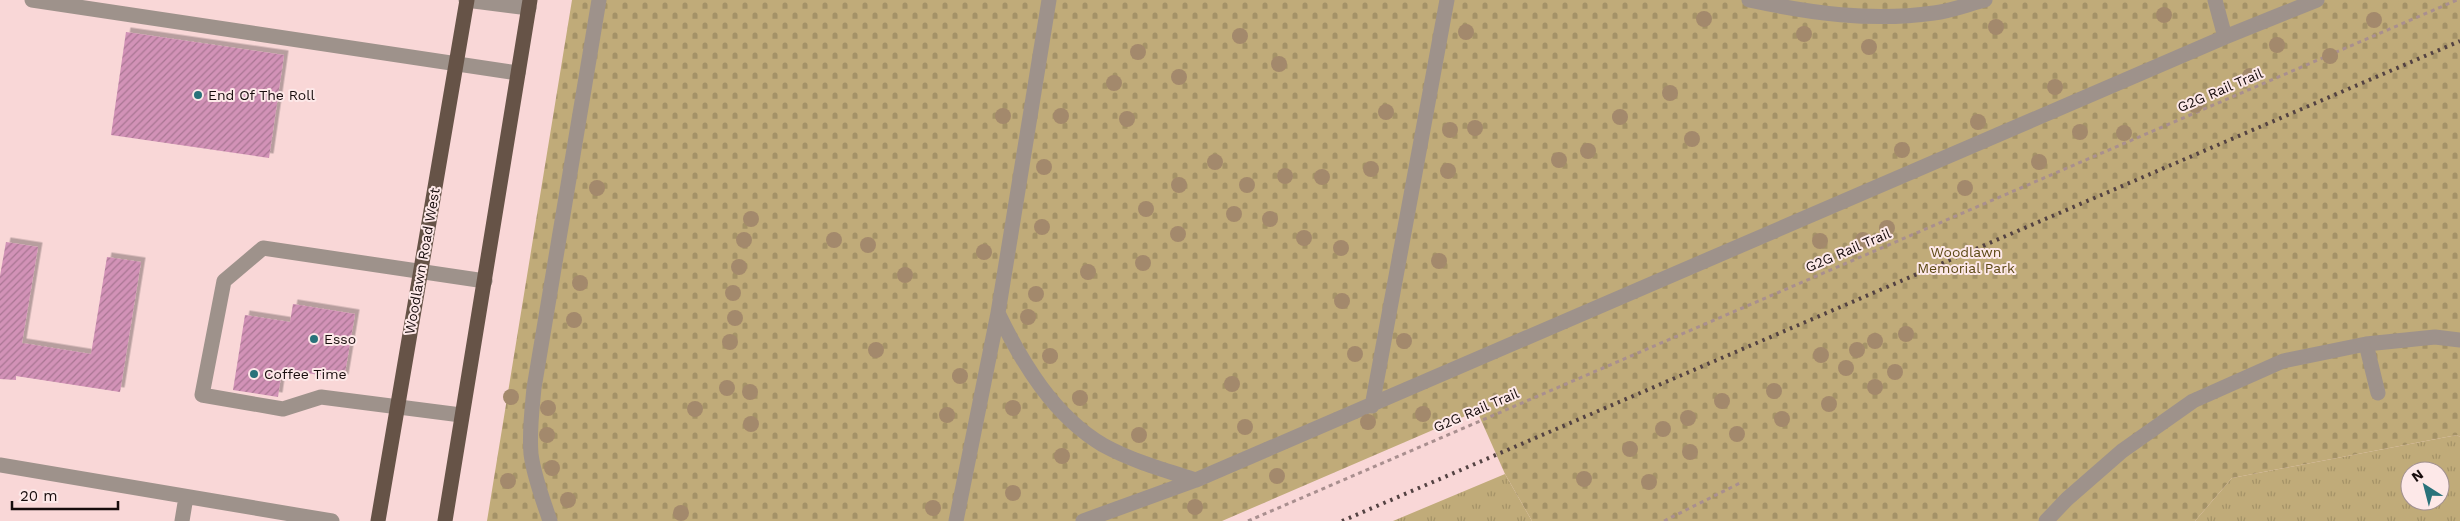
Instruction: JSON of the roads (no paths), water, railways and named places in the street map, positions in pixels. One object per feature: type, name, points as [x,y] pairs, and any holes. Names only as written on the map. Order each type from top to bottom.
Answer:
[{"type":"main road","name":"Woodlawn Road West","points":[[378,521],[467,0]]},
{"type":"main road","points":[[445,521],[529,4]]},
{"type":"lane","points":[[32,0],[518,73]]},
{"type":"lane","points":[[467,0],[529,4]]},
{"type":"lane","points":[[550,521],[540,493],[531,455],[532,405],[599,0]]},
{"type":"lane","points":[[956,521],[998,313],[1049,0]]},
{"type":"lane","points":[[1372,406],[1447,0]]},
{"type":"lane","points":[[1749,0],[1807,12],[1871,18],[1935,13],[1985,0]]},
{"type":"lane","points":[[2215,0],[2225,37]]},
{"type":"lane","points":[[1083,521],[1196,480],[1372,406],[2225,37],[2317,0]]},
{"type":"lane","points":[[461,415],[321,397],[282,409],[202,395],[224,281],[263,248],[485,281]]},
{"type":"lane","points":[[998,313],[1015,347],[1044,391],[1071,420],[1103,444],[1148,465],[1196,480]]},
{"type":"lane","points":[[2046,521],[2067,499],[2122,452],[2193,401],[2283,361],[2366,344],[2435,337],[2460,340]]},
{"type":"lane","points":[[2366,344],[2378,393]]},
{"type":"lane","points":[[0,465],[332,521]]},
{"type":"lane","points":[[182,521],[186,497]]},
{"type":"railway","points":[[1342,521],[2460,41]]},
{"type":"place","name":"End Of The Roll","points":[[198,95]]},
{"type":"place","name":"Esso","points":[[314,339]]},
{"type":"place","name":"Coffee Time","points":[[254,374]]},
{"type":"park label","name":"Woodlawn Memorial Park","points":[[1966,260]]}]
